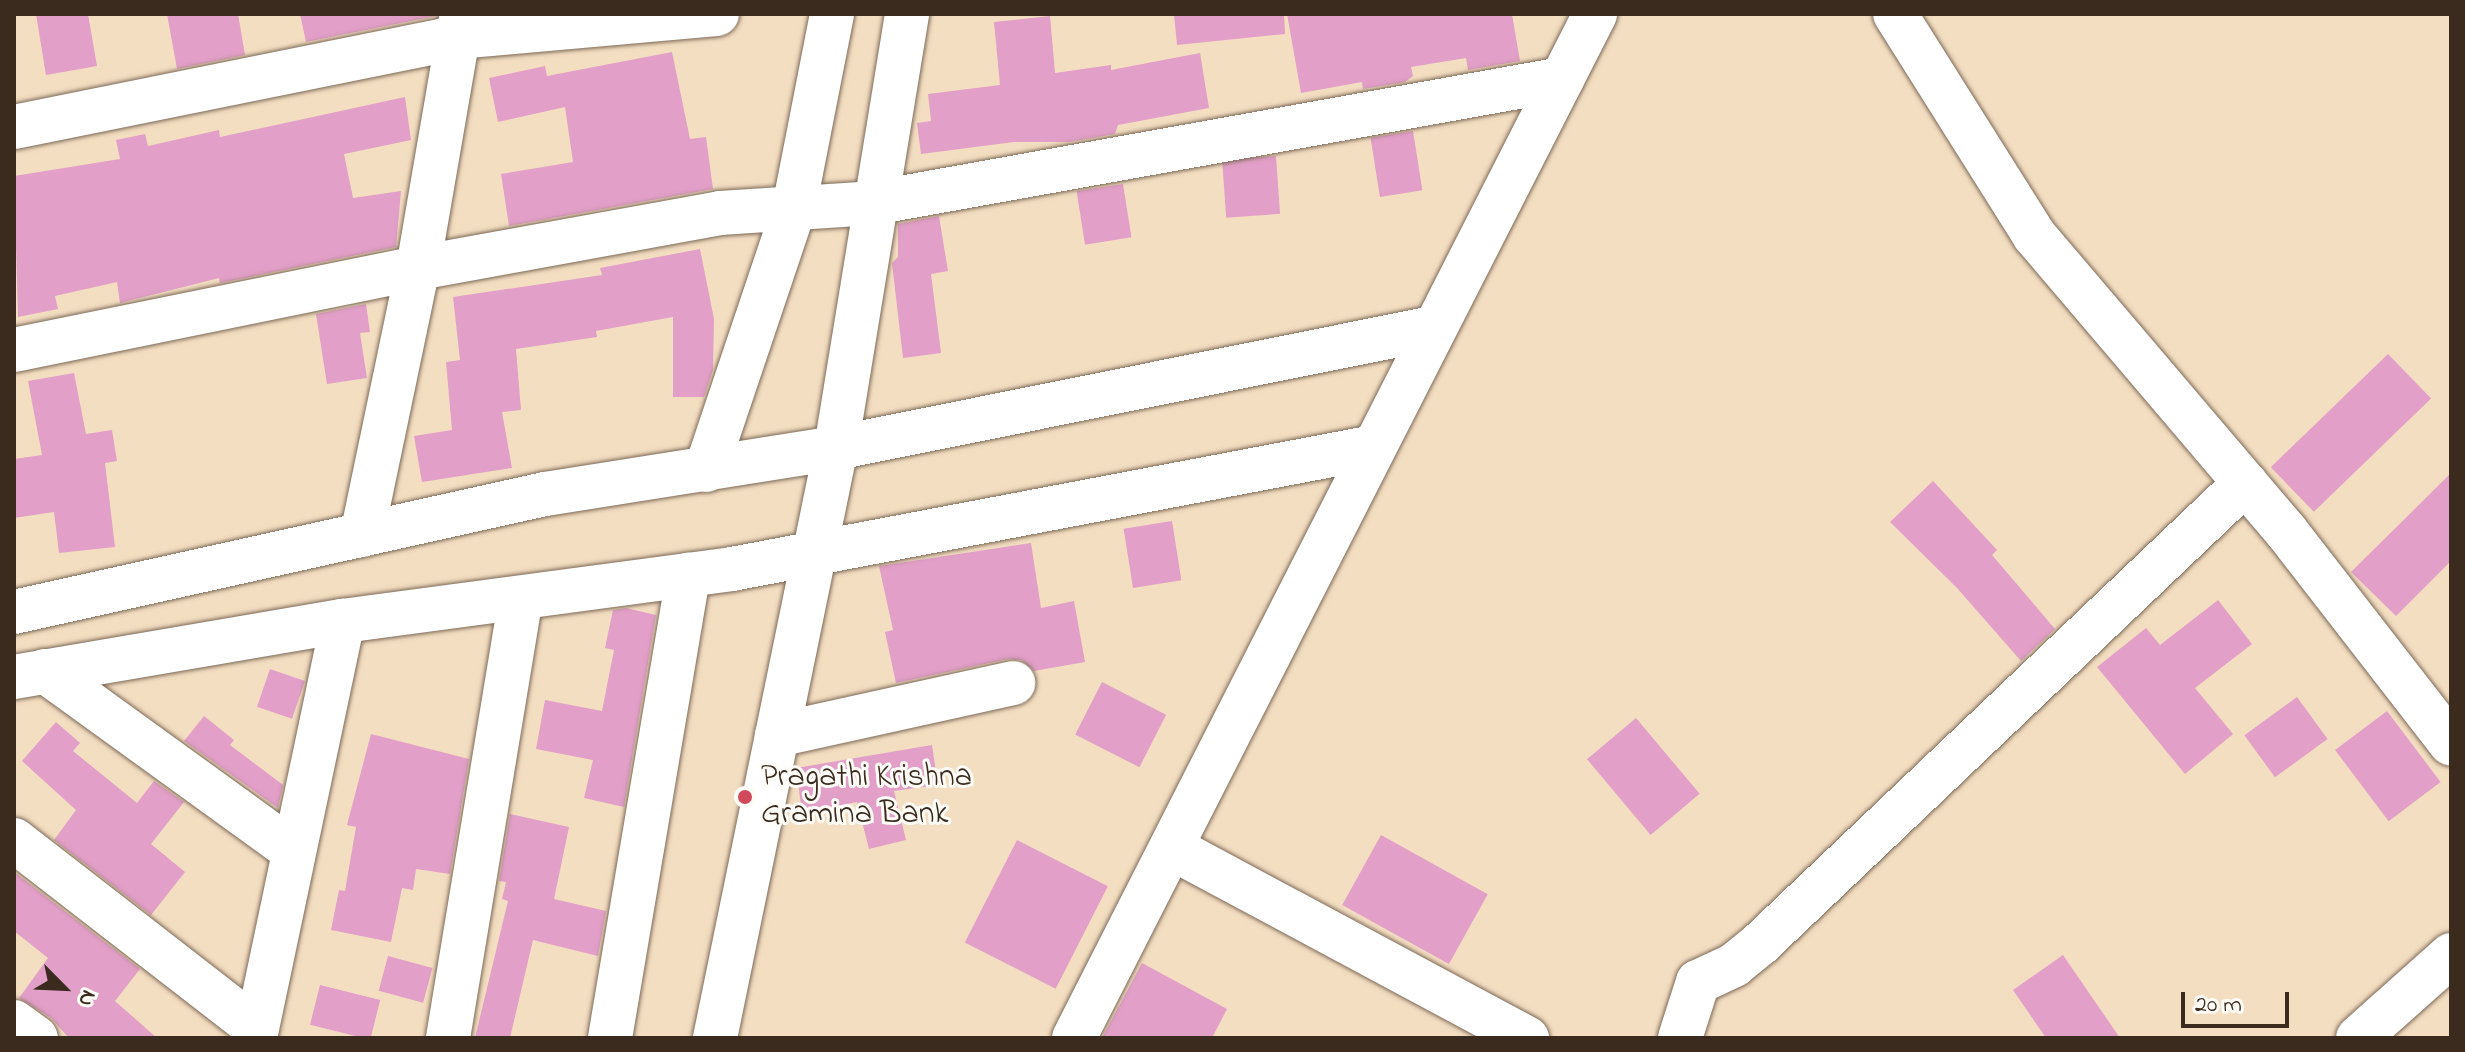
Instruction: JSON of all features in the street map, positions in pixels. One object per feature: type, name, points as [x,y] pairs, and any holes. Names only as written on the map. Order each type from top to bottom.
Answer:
[{"type":"street","points":[[14,127],[461,26],[717,14]]},
{"type":"street","points":[[706,470],[794,208],[832,14]]},
{"type":"street","points":[[715,1038],[777,735],[800,556],[873,203],[907,14]]},
{"type":"street","points":[[1074,1038],[1595,14]]},
{"type":"street","points":[[1895,14],[2034,235],[2245,483],[2451,744]]},
{"type":"street","points":[[362,535],[418,268],[461,26]]},
{"type":"street","points":[[14,350],[418,268],[720,213],[873,203],[1562,79]]},
{"type":"street","points":[[14,612],[545,494],[821,449],[1433,328]]},
{"type":"street","points":[[30,674],[343,621],[520,601],[732,569],[1374,447]]},
{"type":"street","points":[[1680,1038],[1698,982],[1734,965],[1761,943],[2245,483]]},
{"type":"street","points":[[610,1038],[688,575]]},
{"type":"street","points":[[448,1038],[520,601]]},
{"type":"street","points":[[14,840],[255,1032],[343,621]]},
{"type":"street","points":[[30,674],[294,851]]},
{"type":"street","points":[[777,735],[1013,683]]},
{"type":"street","points":[[1172,848],[1527,1038]]},
{"type":"street","points":[[2358,1038],[2451,955]]},
{"type":"street","points":[[14,1022],[36,1038]]},
{"type":"building","points":[[36,14],[88,14],[97,66],[46,75]]},
{"type":"building","points":[[167,14],[238,14],[245,55],[177,69]]},
{"type":"building","points":[[300,14],[436,14],[436,16],[306,42]]},
{"type":"building","points":[[1174,14],[1284,14],[1285,34],[1177,45]]},
{"type":"building","points":[[1287,14],[1512,14],[1520,61],[1468,70],[1466,58],[1411,67],[1413,76],[1405,82],[1363,89],[1362,82],[1301,93]]},
{"type":"building","points":[[1050,16],[1055,73],[1111,65],[1111,70],[1200,53],[1209,108],[1118,125],[1115,134],[1069,142],[1014,142],[921,154],[917,123],[931,121],[928,94],[1000,85],[994,22]]},
{"type":"building","points":[[672,52],[690,139],[706,137],[713,189],[509,226],[501,174],[573,162],[565,107],[498,122],[489,78],[545,66],[547,76]]},
{"type":"building","points":[[405,97],[411,140],[344,154],[353,198],[401,191],[396,247],[220,283],[219,278],[120,303],[117,282],[55,296],[58,309],[18,317],[14,176],[120,159],[116,140],[145,134],[148,146],[219,130],[220,137]]},
{"type":"building","points":[[1413,131],[1422,190],[1380,197],[1371,138]]},
{"type":"building","points":[[1276,156],[1280,214],[1226,218],[1222,160]]},
{"type":"building","points":[[1123,184],[1131,237],[1085,245],[1077,191]]},
{"type":"building","points":[[939,216],[948,271],[931,274],[941,353],[903,358],[892,263],[898,257],[898,224]]},
{"type":"building","points":[[700,249],[714,319],[713,370],[704,397],[673,397],[673,317],[596,331],[597,337],[516,349],[521,410],[502,412],[512,468],[422,482],[414,436],[452,430],[446,362],[460,360],[453,297],[602,275],[600,268]]},
{"type":"building","points":[[366,304],[370,332],[360,333],[367,378],[327,384],[316,314]]},
{"type":"building","points":[[2388,354],[2431,399],[2314,512],[2271,467]]},
{"type":"building","points":[[74,373],[86,434],[112,430],[117,461],[105,463],[115,547],[59,553],[54,512],[14,518],[14,459],[42,455],[28,381]]},
{"type":"building","points":[[2451,473],[2451,561],[2396,616],[2351,572]]},
{"type":"building","points":[[1933,481],[1997,550],[1992,555],[2055,629],[2021,661],[1957,588],[1890,522]]},
{"type":"building","points":[[1172,521],[1181,580],[1133,588],[1124,529]]},
{"type":"building","points":[[1031,543],[1041,608],[1074,601],[1085,662],[1034,671],[1021,660],[1008,659],[896,683],[885,632],[893,630],[879,566]]},
{"type":"building","points":[[2218,600],[2252,644],[2195,688],[2233,734],[2185,774],[2097,667],[2146,628],[2160,645]]},
{"type":"building","points":[[626,608],[656,615],[624,807],[584,798],[593,760],[536,749],[545,700],[602,711],[614,650],[605,648],[613,610]]},
{"type":"building","points":[[270,669],[305,681],[292,719],[257,707]]},
{"type":"building","points":[[1102,682],[1166,715],[1139,767],[1075,735]]},
{"type":"building","points":[[2297,697],[2328,739],[2275,777],[2244,735]]},
{"type":"building","points":[[2387,711],[2441,782],[2389,821],[2335,750]]},
{"type":"building","points":[[204,716],[234,740],[230,745],[283,785],[278,808],[184,741]]},
{"type":"building","points":[[1636,718],[1700,794],[1651,835],[1587,759]]},
{"type":"building","points":[[56,722],[80,743],[73,751],[137,803],[154,781],[184,802],[151,844],[185,872],[151,915],[54,840],[76,810],[22,761]]},
{"type":"building","points":[[371,734],[469,759],[450,874],[416,869],[413,890],[402,888],[391,942],[331,930],[339,890],[345,891],[356,827],[347,825]]},
{"type":"building","points":[[932,745],[938,785],[894,791],[906,840],[869,849],[857,802],[802,813],[796,768]]},
{"type":"building","points":[[510,814],[569,827],[554,899],[606,911],[598,956],[533,940],[510,1038],[475,1038],[508,901],[502,899],[506,882],[499,881]]},
{"type":"building","points":[[1381,835],[1488,894],[1449,964],[1342,905]]},
{"type":"building","points":[[1017,840],[1108,886],[1056,989],[965,942]]},
{"type":"building","points":[[14,872],[140,969],[115,1001],[157,1038],[69,1038],[51,1018],[19,998],[48,958],[14,931]]},
{"type":"building","points":[[2063,955],[2120,1038],[2046,1038],[2013,990]]},
{"type":"building","points":[[388,956],[432,968],[423,1003],[379,991]]},
{"type":"building","points":[[1142,963],[1227,1009],[1212,1038],[1102,1038]]},
{"type":"building","points":[[320,985],[380,1000],[371,1038],[310,1025]]},
{"type":"place","name":"Pragathi Krishna Gramina Bank","points":[[745,797]]}]
